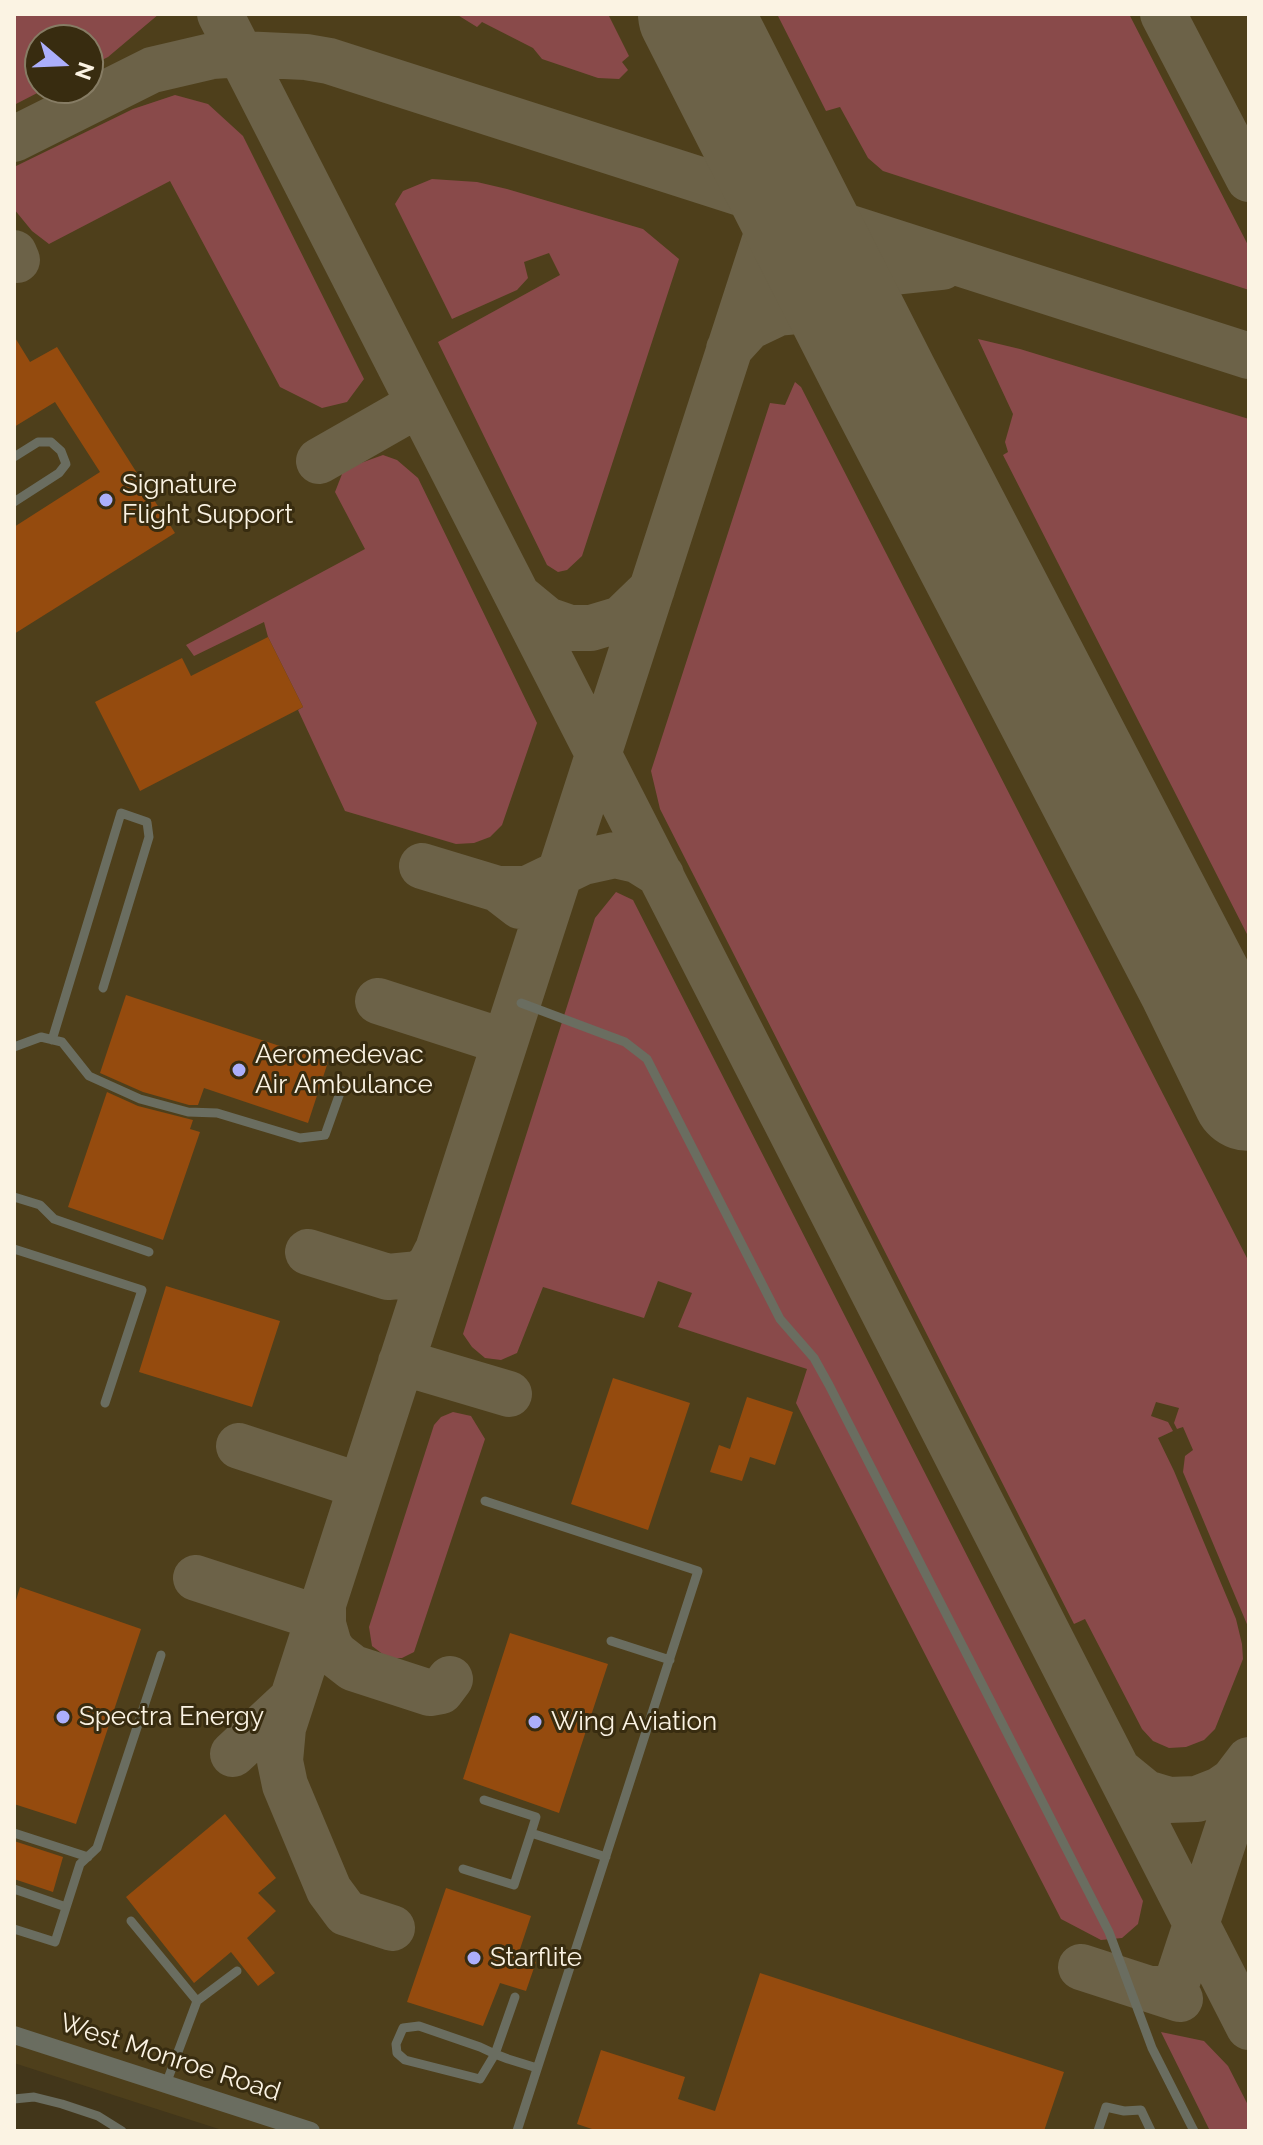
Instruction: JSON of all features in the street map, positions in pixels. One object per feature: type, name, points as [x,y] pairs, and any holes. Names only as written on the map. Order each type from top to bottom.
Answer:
[{"type":"street","name":"West Monroe Road","points":[[14,2035],[303,2130]]},
{"type":"lane","points":[[14,457],[38,442],[51,442],[61,451],[66,464],[59,473],[14,502]]},
{"type":"lane","points":[[52,1040],[121,813],[147,822],[149,837],[103,988]]},
{"type":"lane","points":[[521,1003],[625,1042],[647,1059],[780,1319],[814,1358],[1109,1932],[1152,2048],[1194,2131]]},
{"type":"lane","points":[[14,1047],[41,1037],[62,1042],[89,1076],[140,1099],[188,1112],[217,1113],[300,1138],[325,1135],[341,1090]]},
{"type":"lane","points":[[14,1197],[40,1205],[54,1219],[149,1252]]},
{"type":"lane","points":[[14,1249],[142,1290],[105,1403]]},
{"type":"lane","points":[[485,1501],[698,1571],[517,2131]]},
{"type":"lane","points":[[611,1641],[670,1660]]},
{"type":"lane","points":[[14,1929],[55,1942],[80,1864],[97,1848],[161,1655]]},
{"type":"lane","points":[[463,1869],[514,1885],[536,1817],[484,1800]]},
{"type":"lane","points":[[14,1833],[88,1857]]},
{"type":"lane","points":[[531,1833],[606,1857]]},
{"type":"lane","points":[[14,1889],[66,1907]]},
{"type":"lane","points":[[131,1921],[197,2001]]},
{"type":"lane","points":[[166,2084],[197,2001],[237,1971]]},
{"type":"lane","points":[[515,1997],[495,2054],[480,2079],[405,2060],[397,2053],[396,2044],[403,2028],[419,2026],[495,2054],[537,2068]]},
{"type":"lane","points":[[14,2099],[34,2097],[62,2104],[98,2116],[122,2131]]},
{"type":"lane","points":[[1098,2131],[1106,2107],[1124,2111],[1141,2110],[1151,2131]]},
{"type":"shaded area","points":[[14,14],[1249,14],[1249,2131],[225,2131],[14,2063]]},
{"type":"shaded area","points":[[14,14],[159,14],[104,59],[104,24],[24,24],[24,100],[14,105]]},
{"type":"shaded area","points":[[456,14],[608,14],[629,56],[622,62],[628,70],[619,79],[598,78],[542,59],[533,48],[482,22],[477,27]]},
{"type":"shaded area","points":[[777,14],[1129,14],[1249,247],[1249,290],[883,171],[868,158],[840,107],[826,111]]},
{"type":"shaded area","points":[[175,95],[208,104],[243,136],[364,379],[347,402],[322,408],[280,387],[170,181],[49,244],[32,231],[14,209],[14,167],[133,109]]},
{"type":"shaded area","points":[[432,179],[477,182],[507,189],[643,229],[679,259],[582,556],[567,570],[558,572],[547,565],[438,342],[560,275],[549,253],[524,262],[528,278],[517,290],[452,319],[395,204],[403,191]]},
{"type":"shaded area","points":[[978,339],[1249,419],[1249,938],[1003,455],[1008,452],[1005,442],[1013,414]]},
{"type":"shaded area","points":[[795,382],[801,387],[1249,1262],[1249,1629],[1183,1472],[1185,1456],[1193,1450],[1183,1427],[1177,1429],[1174,1423],[1179,1408],[1156,1402],[1151,1416],[1168,1422],[1173,1431],[1158,1438],[1236,1619],[1242,1644],[1243,1659],[1215,1729],[1204,1740],[1186,1747],[1169,1748],[1153,1741],[1142,1729],[1085,1619],[1074,1624],[660,809],[651,771],[770,403],[785,405]]},
{"type":"shaded area","points":[[383,455],[397,460],[418,478],[537,723],[502,825],[490,837],[474,843],[456,844],[345,811],[298,710],[303,707],[268,637],[264,622],[194,656],[186,645],[365,549],[335,492],[344,469]]},
{"type":"shaded area","points":[[616,892],[633,900],[1143,1901],[1138,1924],[1122,1938],[1101,1940],[1061,1919],[796,1403],[807,1369],[678,1327],[692,1293],[658,1281],[644,1318],[543,1287],[517,1353],[501,1360],[485,1358],[463,1334],[595,918]]},
{"type":"shaded area","points":[[453,1412],[471,1416],[485,1439],[414,1652],[402,1658],[388,1658],[372,1646],[369,1627],[434,1425],[441,1417]]},
{"type":"shaded area","points":[[1161,2032],[1204,2041],[1228,2066],[1249,2107],[1249,2131],[1210,2131]]},
{"type":"building","name":"Signature Flight Support","points":[[14,336],[30,362],[57,347],[175,533],[14,634],[14,527],[100,472],[55,402],[14,427]]},
{"type":"building","points":[[268,637],[303,707],[140,791],[95,702],[182,658],[191,676]]},
{"type":"building","points":[[126,995],[328,1062],[308,1123],[204,1088],[198,1105],[189,1105],[143,1092],[100,1073]]},
{"type":"building","points":[[107,1092],[138,1106],[193,1120],[190,1129],[200,1132],[163,1240],[68,1207]]},
{"type":"building","points":[[166,1286],[280,1321],[252,1407],[139,1372]]},
{"type":"building","points":[[613,1378],[690,1403],[648,1530],[571,1504]]},
{"type":"building","points":[[747,1397],[793,1412],[775,1465],[750,1457],[742,1481],[710,1472],[719,1445],[730,1449]]},
{"type":"building","name":"Spectra Energy","points":[[20,1587],[141,1629],[76,1824],[14,1804],[14,1607]]},
{"type":"building","name":"Wing Aviation","points":[[510,1633],[608,1664],[559,1813],[463,1779]]},
{"type":"building","points":[[225,1814],[276,1878],[258,1893],[276,1911],[247,1938],[275,1973],[258,1986],[231,1952],[194,1983],[126,1897]]},
{"type":"building","points":[[14,1841],[63,1857],[53,1892],[14,1879]]},
{"type":"building","name":"Starflite","points":[[446,1888],[531,1916],[518,1955],[536,1962],[526,1991],[500,1983],[483,2026],[407,2002]]},
{"type":"building","points":[[760,1973],[1064,2072],[1044,2131],[598,2131],[577,2124],[601,2050],[685,2077],[678,2099],[715,2111]]},
{"type":"taxiway","points":[[220,14],[1249,2027]]},
{"type":"taxiway","points":[[1163,14],[1249,179]]},
{"type":"taxiway","points":[[14,139],[152,70],[212,56],[241,54],[329,61],[1249,356]]},
{"type":"taxiway","points":[[392,1928],[346,1913],[329,1890],[285,1785],[280,1761],[283,1728],[771,221],[775,204],[773,180],[760,141]]},
{"type":"taxiway","points":[[14,253],[17,260]]},
{"type":"taxiway","points":[[729,349],[749,327],[816,295],[885,273],[942,267]]},
{"type":"taxiway","points":[[776,313],[807,310],[837,321],[853,333],[882,382]]},
{"type":"taxiway","points":[[319,461],[419,404]]},
{"type":"taxiway","points":[[519,597],[547,620],[570,628],[591,628],[621,619],[652,589]]},
{"type":"taxiway","points":[[498,889],[527,889],[583,862],[615,855],[637,860],[661,875]]},
{"type":"taxiway","points":[[422,866],[498,889],[520,906]]},
{"type":"taxiway","points":[[1195,983],[1249,1061]]},
{"type":"taxiway","points":[[378,1001],[505,1042]]},
{"type":"taxiway","points":[[308,1252],[388,1277],[419,1274],[430,1265],[436,1253]]},
{"type":"taxiway","points":[[401,1362],[509,1394]]},
{"type":"taxiway","points":[[239,1446],[361,1486]]},
{"type":"taxiway","points":[[196,1578],[319,1618]]},
{"type":"taxiway","points":[[323,1603],[323,1624],[329,1645],[353,1668],[430,1693],[441,1691],[450,1679]]},
{"type":"taxiway","points":[[233,1754],[292,1699]]},
{"type":"taxiway","points":[[1119,1771],[1146,1793],[1169,1800],[1197,1799],[1233,1781],[1249,1760]]},
{"type":"taxiway","points":[[1150,1989],[1167,1989],[1178,1979],[1249,1764]]},
{"type":"taxiway","points":[[1081,1967],[1180,1999]]},
{"type":"runway","points":[[695,14],[882,382],[1195,983],[1249,1094]]},
{"type":"place","name":"Signature Flight Support","points":[[106,500]]},
{"type":"place","name":"Aeromedevac Air Ambulance","points":[[239,1070]]},
{"type":"place","name":"Spectra Energy","points":[[63,1717]]},
{"type":"place","name":"Wing Aviation","points":[[535,1722]]},
{"type":"place","name":"Starflite","points":[[474,1958]]}]
